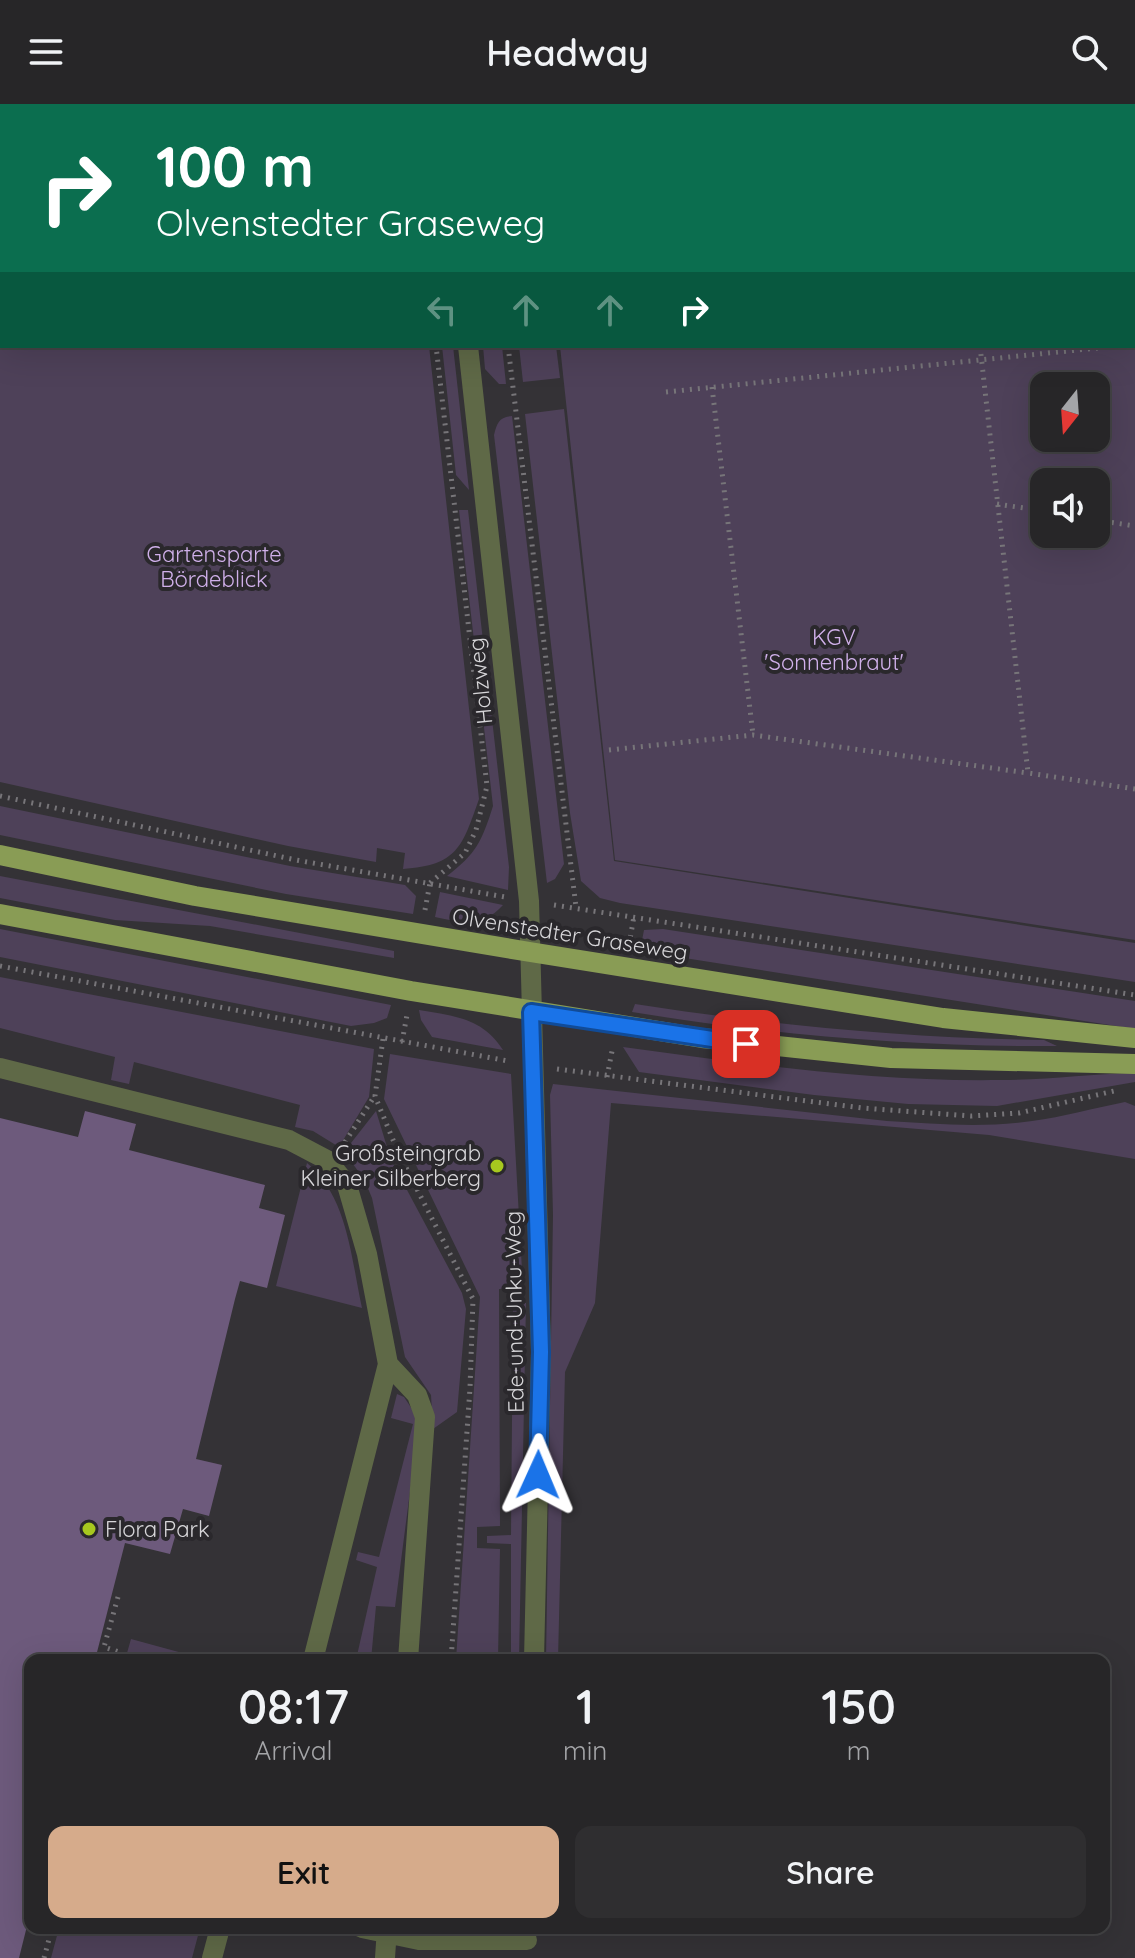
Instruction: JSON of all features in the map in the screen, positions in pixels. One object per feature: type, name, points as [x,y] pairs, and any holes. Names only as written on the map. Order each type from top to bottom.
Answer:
[{"type":"main road","name":"Olvenstedter Graseweg","points":[[0,855],[195,896],[530,952],[943,1018],[1135,1038]]},
{"type":"main road","points":[[0,914],[531,1012],[746,1044],[891,1058],[1135,1064]]},
{"type":"street","name":"Holzweg","points":[[468,348],[528,881],[531,1012]]},
{"type":"street","name":"Ede-und-Unku-Weg","points":[[531,1012],[541,1352],[534,1654]]},
{"type":"street","points":[[0,1068],[289,1140],[311,1149],[332,1164],[347,1185],[355,1207],[388,1364],[315,1654]]},
{"type":"street","points":[[388,1364],[417,1395],[425,1417],[408,1654]]},
{"type":"street","points":[[212,1958],[218,1934]]},
{"type":"street","points":[[385,1958],[387,1934]]},
{"type":"street","points":[[398,1934],[419,1940],[527,1942]]},
{"type":"path","name":"Holzweg","points":[[430,883],[465,853],[476,830],[487,786],[436,348]]},
{"type":"path","points":[[508,348],[576,907]]},
{"type":"path","points":[[980,348],[1028,773]]},
{"type":"path","points":[[666,392],[1098,348]]},
{"type":"path","points":[[712,387],[753,735]]},
{"type":"path","points":[[997,504],[1030,509]]},
{"type":"path","points":[[1110,522],[1135,526]]},
{"type":"path","points":[[609,750],[753,735],[1135,789]]},
{"type":"path","name":"Olvenstedter Graseweg","points":[[0,796],[296,860],[511,898]]},
{"type":"path","name":"Olvenstedter Graseweg","points":[[552,904],[1135,995]]},
{"type":"path","points":[[0,966],[503,1060]]},
{"type":"path","points":[[332,1164],[375,1096],[383,1039]]},
{"type":"path","points":[[563,1070],[862,1108],[971,1116],[1019,1113],[1123,1090]]},
{"type":"path","points":[[375,1096],[398,1152],[473,1299],[470,1388],[451,1654]]},
{"type":"path","points":[[118,1597],[104,1647],[122,1654]]},
{"type":"path","points":[[44,1958],[50,1934]]},
{"type":"green space","name":"Gartensparte Bördeblick","points":[[0,348],[429,348],[479,799],[468,830],[455,850],[436,863],[403,869],[405,853],[377,848],[376,862],[288,846],[0,782]]},
{"type":"green space","points":[[442,348],[453,348],[469,490],[456,475]]},
{"type":"green space","points":[[483,348],[502,348],[506,384],[499,384],[485,369]]},
{"type":"green space","points":[[519,348],[556,348],[560,378],[523,382]]},
{"type":"green space","name":"KGV 'Sonnenbraut'","points":[[560,348],[1135,348],[1135,940],[615,860]]},
{"type":"green space","points":[[564,409],[614,861],[1135,943],[1135,982],[620,903],[600,898],[581,881],[570,813],[525,414]]},
{"type":"green space","points":[[512,416],[564,864],[555,879],[547,883],[494,435],[499,421]]},
{"type":"green space","points":[[459,510],[468,510],[509,867],[508,890],[447,876],[477,846],[493,806]]},
{"type":"green space","points":[[0,806],[290,866],[405,885],[416,896],[413,914],[286,894],[0,835]]},
{"type":"green space","points":[[0,876],[394,951],[394,958],[210,926],[115,920],[0,898]]},
{"type":"green space","points":[[440,892],[503,905],[488,917],[472,922],[435,917]]},
{"type":"green space","points":[[0,929],[391,1005],[387,1018],[351,1026],[0,957]]},
{"type":"green space","points":[[663,929],[1135,1001],[1135,1029],[640,951],[644,930]]},
{"type":"green space","points":[[0,977],[374,1049],[369,1097],[339,1147],[313,1131],[295,1127],[300,1105],[134,1062],[129,1084],[111,1080],[115,1057],[0,1028]]},
{"type":"green space","points":[[635,1004],[788,1024],[890,1033],[1044,1040],[1057,1046],[897,1042],[791,1033],[632,1012]]},
{"type":"green space","points":[[419,1010],[467,1020],[486,1031],[503,1050],[432,1037],[421,1020]]},
{"type":"green space","points":[[623,1047],[859,1075],[1001,1080],[1135,1073],[1135,1082],[997,1106],[908,1104],[639,1072]]},
{"type":"green space","points":[[390,1054],[511,1074],[523,1288],[499,1289],[500,1526],[477,1527],[477,1548],[500,1549],[498,1654],[456,1654],[480,1297],[384,1099]]},
{"type":"green space","points":[[553,1084],[887,1121],[960,1125],[1032,1121],[1125,1102],[1135,1106],[1135,1159],[989,1135],[611,1103],[595,1303],[565,1372],[558,1654],[546,1654],[553,1215],[550,1095]]},
{"type":"green space","points":[[376,1111],[391,1160],[462,1293],[466,1309],[457,1412],[433,1429],[431,1395],[405,1357],[372,1198],[364,1179],[344,1152]]},
{"type":"green space","points":[[307,1163],[321,1177],[340,1211],[362,1308],[276,1286]]},
{"type":"green space","points":[[513,1303],[526,1303],[519,1654],[511,1654],[511,1544],[487,1543],[487,1536],[511,1535]]},
{"type":"green space","points":[[397,1394],[404,1397],[416,1415],[416,1445],[395,1607],[376,1606],[372,1654],[357,1654],[377,1567],[356,1560],[358,1552],[379,1557],[413,1424],[391,1418]]},
{"type":"green space","points":[[131,1639],[186,1654],[127,1654]]},
{"type":"green space","points":[[57,1934],[198,1934],[192,1958],[51,1958]]},
{"type":"building","name":"Flora Park","points":[[85,1111],[136,1124],[129,1150],[265,1185],[259,1208],[285,1215],[267,1288],[240,1281],[235,1299],[196,1459],[222,1465],[209,1516],[183,1509],[170,1554],[125,1543],[97,1654],[24,1654],[25,1934],[19,1958],[0,1958],[0,1118],[78,1137]]},
{"type":"place","name":"Großsteingrab Kleiner Silberberg","points":[[497,1166]]},
{"type":"place","name":"Flora Park","points":[[89,1529]]},
{"type":"route","points":[[538,1475],[541,1352],[531,1012],[746,1044]]}]
